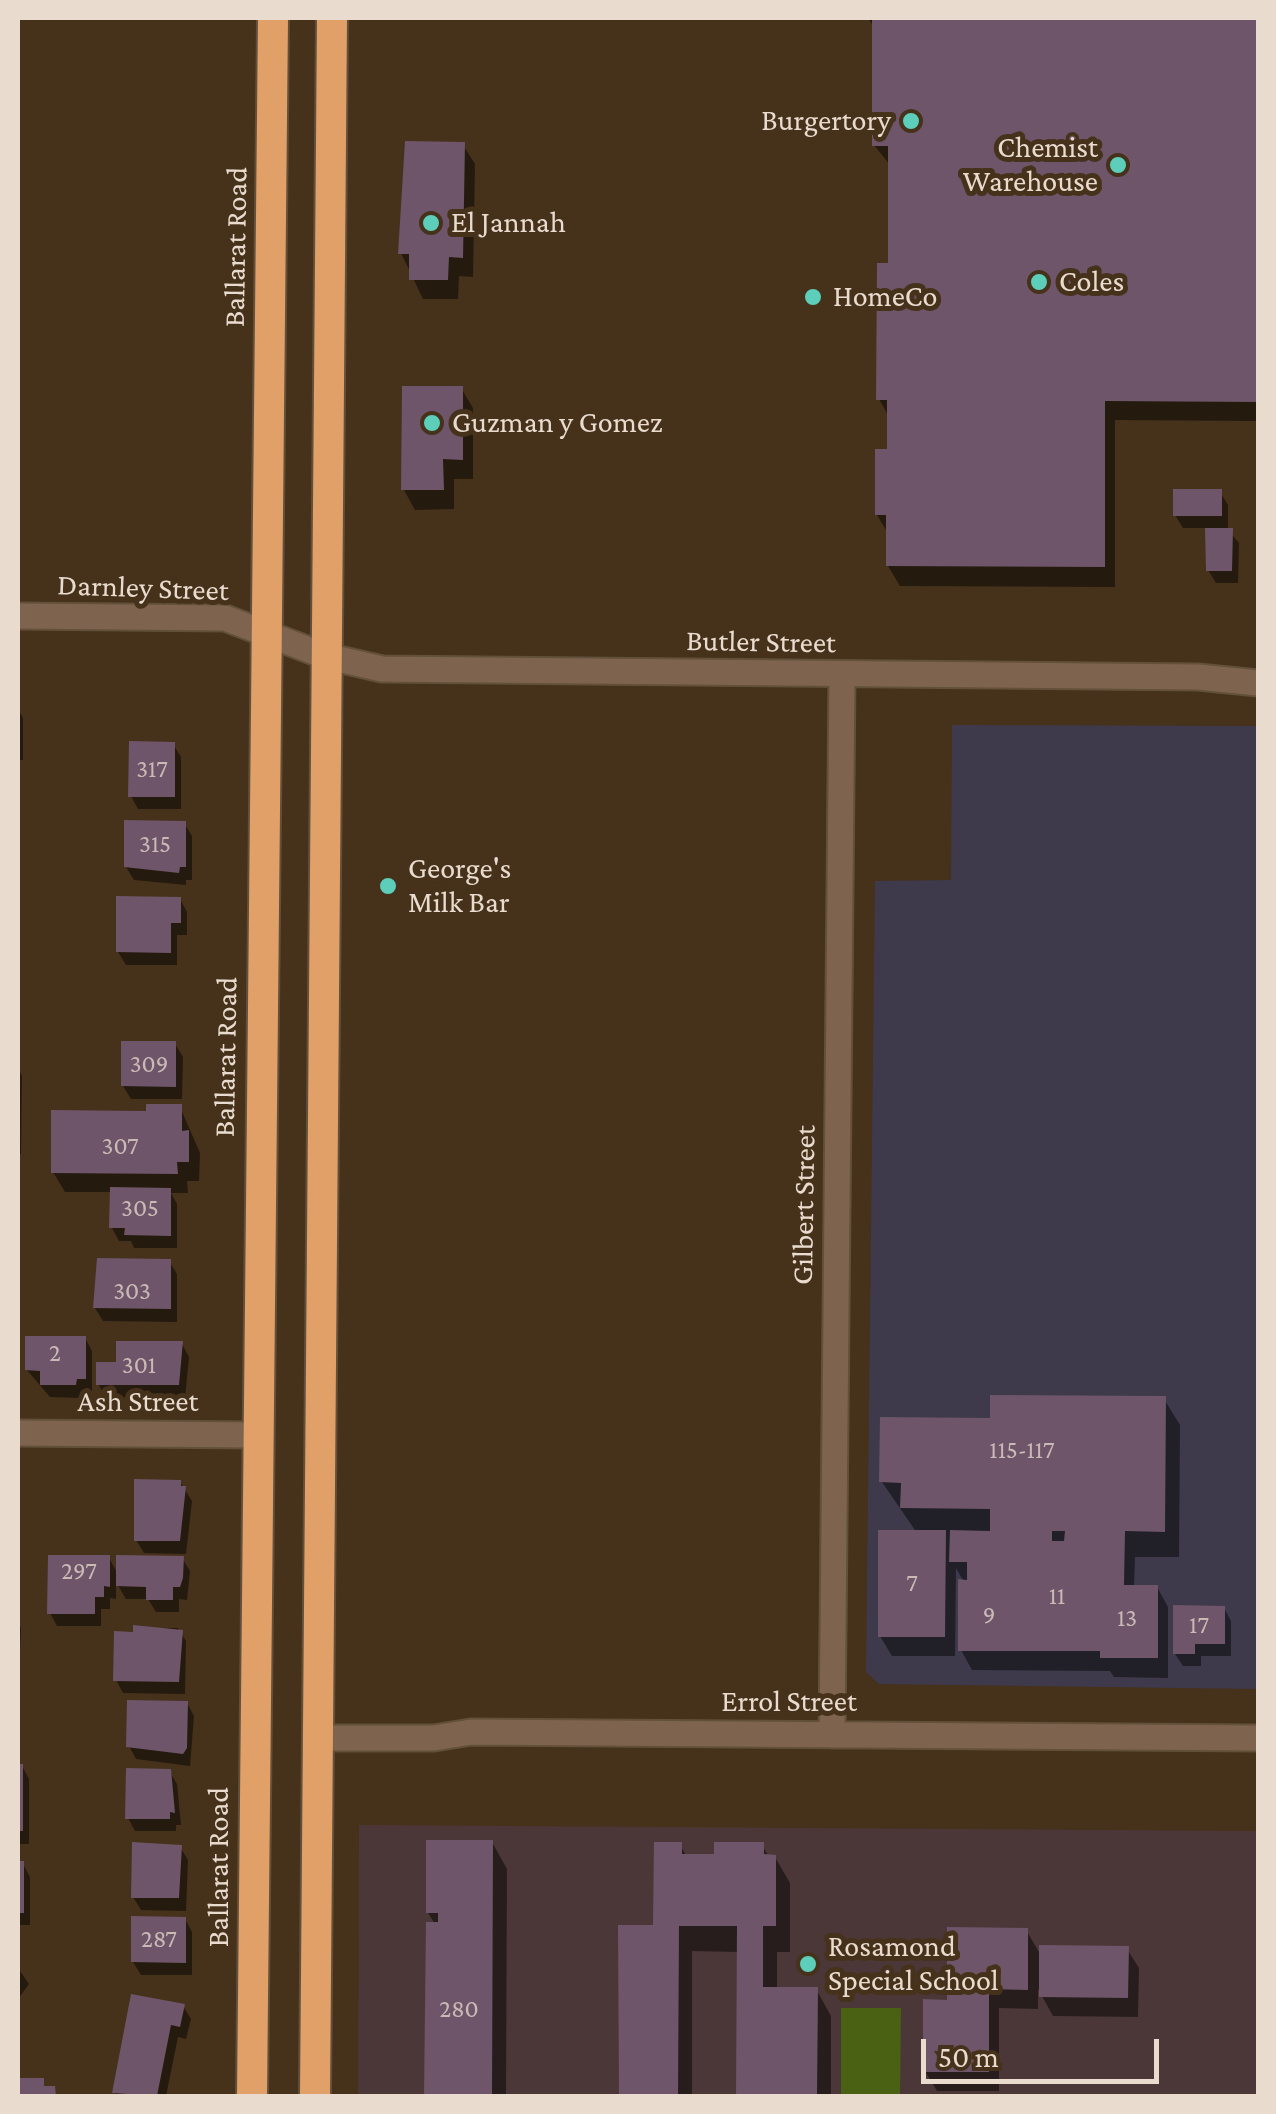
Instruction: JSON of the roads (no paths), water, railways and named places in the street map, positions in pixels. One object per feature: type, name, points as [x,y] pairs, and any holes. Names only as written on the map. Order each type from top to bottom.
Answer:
[{"type":"highway","name":"Ballarat Road","points":[[252,2096],[263,633],[273,18]]},
{"type":"highway","points":[[316,2096],[332,18]]},
{"type":"street","name":"Darnley Street","points":[[18,616],[225,618],[326,656]]},
{"type":"street","name":"Butler Street","points":[[326,656],[382,670],[1198,677],[1258,683]]},
{"type":"street","name":"Butler Street","points":[[1198,677],[1258,665]]},
{"type":"street","name":"Gilbert Street","points":[[832,1734],[842,676]]},
{"type":"street","name":"Ash Street","points":[[18,1433],[257,1435]]},
{"type":"street","name":"Errol Street","points":[[318,1738],[434,1738],[471,1732],[1258,1738]]},
{"type":"place","name":"Burgertory","points":[[911,121]]},
{"type":"place","name":"Chemist Warehouse","points":[[1118,165]]},
{"type":"place","name":"El Jannah","points":[[431,223]]},
{"type":"place","name":"Coles","points":[[1039,282]]},
{"type":"place","name":"HomeCo","points":[[813,297]]},
{"type":"place","name":"Guzman y Gomez","points":[[432,423]]},
{"type":"place","name":"George's Milk Bar","points":[[388,886]]},
{"type":"place","name":"Rosamond Special School","points":[[808,1964]]}]
